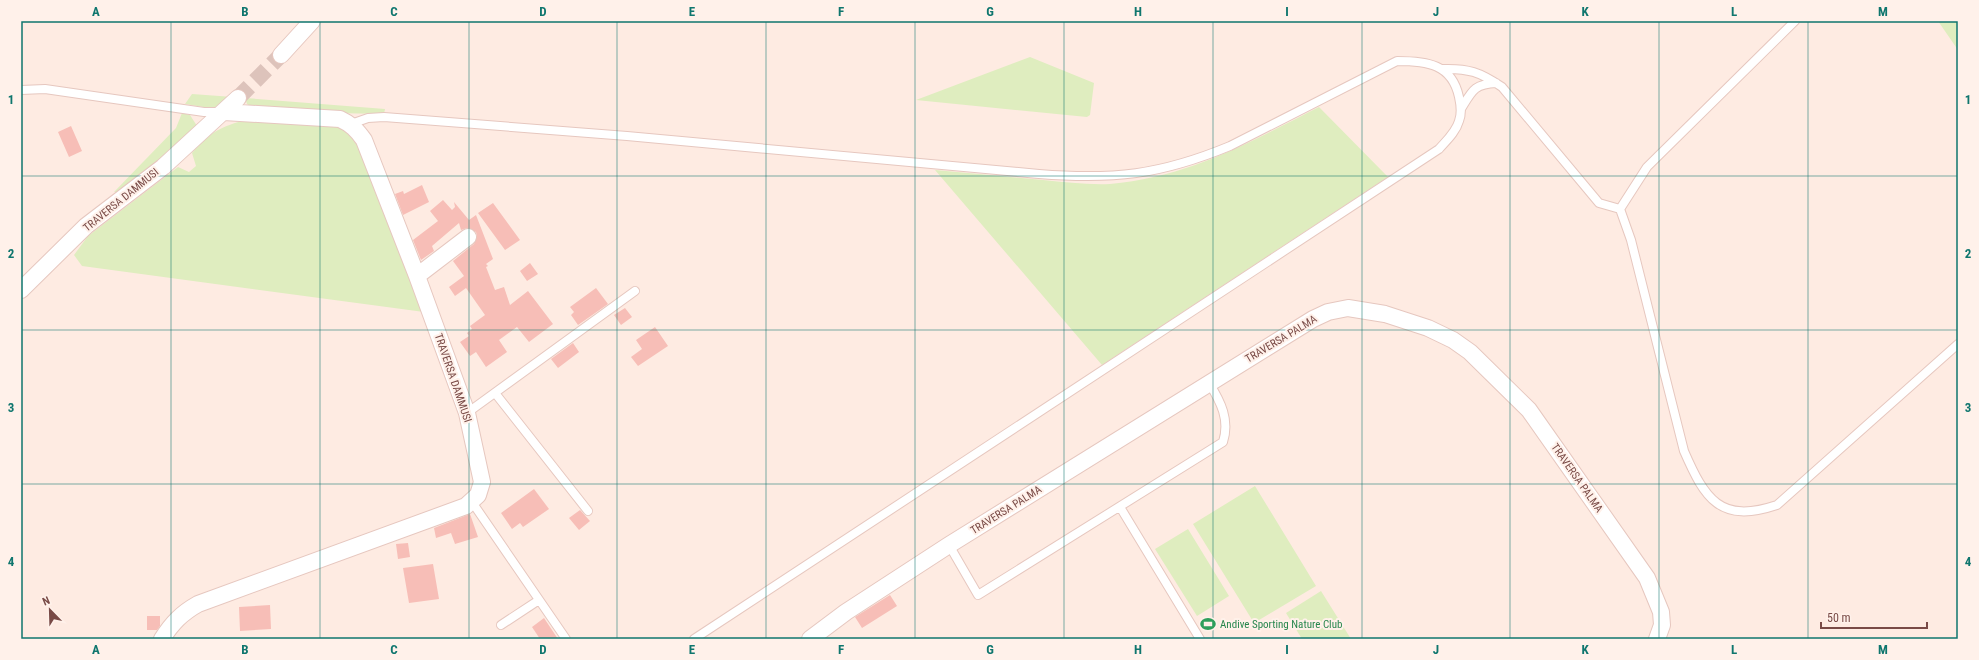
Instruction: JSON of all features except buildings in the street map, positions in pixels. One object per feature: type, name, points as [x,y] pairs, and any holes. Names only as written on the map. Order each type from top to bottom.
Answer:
[{"type":"street","points":[[281,54],[312,21]]},
{"type":"street","name":"TRAVERSA DAMMUSI","points":[[21,290],[86,226],[163,167],[238,98]]},
{"type":"street","points":[[224,112],[340,119],[351,124]]},
{"type":"street","name":"TRAVERSA DAMMUSI","points":[[351,124],[364,140],[417,276],[467,413],[482,482],[481,489],[472,502]]},
{"type":"street","points":[[417,276],[468,238]]},
{"type":"street","name":"TRAVERSA PALMA","points":[[810,639],[846,612],[949,545],[1313,319],[1328,312],[1348,308],[1385,314],[1428,328],[1453,340],[1470,352],[1529,410],[1647,578],[1661,612],[1662,625],[1657,639]]},
{"type":"street","points":[[162,639],[176,619],[185,611],[198,604],[374,541],[472,502]]},
{"type":"lane","points":[[1620,209],[1647,167],[1795,21]]},
{"type":"lane","points":[[351,124],[368,118],[384,117],[627,136],[1039,174],[1102,177],[1144,173],[1170,168],[1230,146],[1398,61],[1433,64],[1442,69],[1453,78],[1461,109]]},
{"type":"lane","points":[[1442,69],[1463,68],[1480,74],[1502,87],[1598,202],[1620,209]]},
{"type":"lane","points":[[694,639],[1440,149],[1459,122],[1461,109],[1474,88],[1484,84],[1496,83]]},
{"type":"lane","points":[[21,90],[45,89],[204,112],[224,112]]},
{"type":"lane","points":[[1620,209],[1631,240],[1684,450],[1694,472],[1714,502],[1723,508],[1750,512],[1777,505],[1958,344]]},
{"type":"lane","points":[[467,413],[635,291]]},
{"type":"lane","points":[[949,545],[978,595],[1120,507],[1223,442],[1226,432],[1225,417],[1220,401],[1209,383]]},
{"type":"lane","points":[[495,393],[588,511]]},
{"type":"lane","points":[[472,502],[566,639]]},
{"type":"lane","points":[[1120,507],[1200,639]]},
{"type":"lane","points":[[501,625],[539,600]]},
{"type":"green space","points":[[1938,21],[1958,21],[1958,50]]},
{"type":"green space","points":[[1030,57],[1094,83],[1090,115],[1087,117],[916,100]]},
{"type":"green space","points":[[192,94],[233,97],[221,105],[210,108],[185,104]]},
{"type":"green space","points":[[245,98],[385,109],[384,114],[333,113],[252,107],[247,104]]},
{"type":"green space","points":[[1319,107],[1388,177],[1102,365],[935,170],[1085,184],[1110,184],[1139,180],[1193,166],[1218,156]]},
{"type":"green space","points":[[182,113],[190,115],[199,129],[118,192],[114,192],[176,128]]},
{"type":"green space","points":[[242,121],[329,124],[343,128],[355,137],[424,312],[82,266],[74,255],[88,236],[178,167],[189,172],[196,166],[192,153],[203,141],[214,132]]},
{"type":"green space","points":[[1255,486],[1316,586],[1254,623],[1193,524]]},
{"type":"green space","points":[[1188,529],[1229,596],[1197,616],[1155,549]]},
{"type":"green space","points":[[1321,591],[1351,639],[1302,639],[1286,613]]},
{"type":"tunnel","points":[[238,98],[281,55]]},
{"type":"place","name":"Andive Sporting Nature Club","points":[[1208,624]]}]
